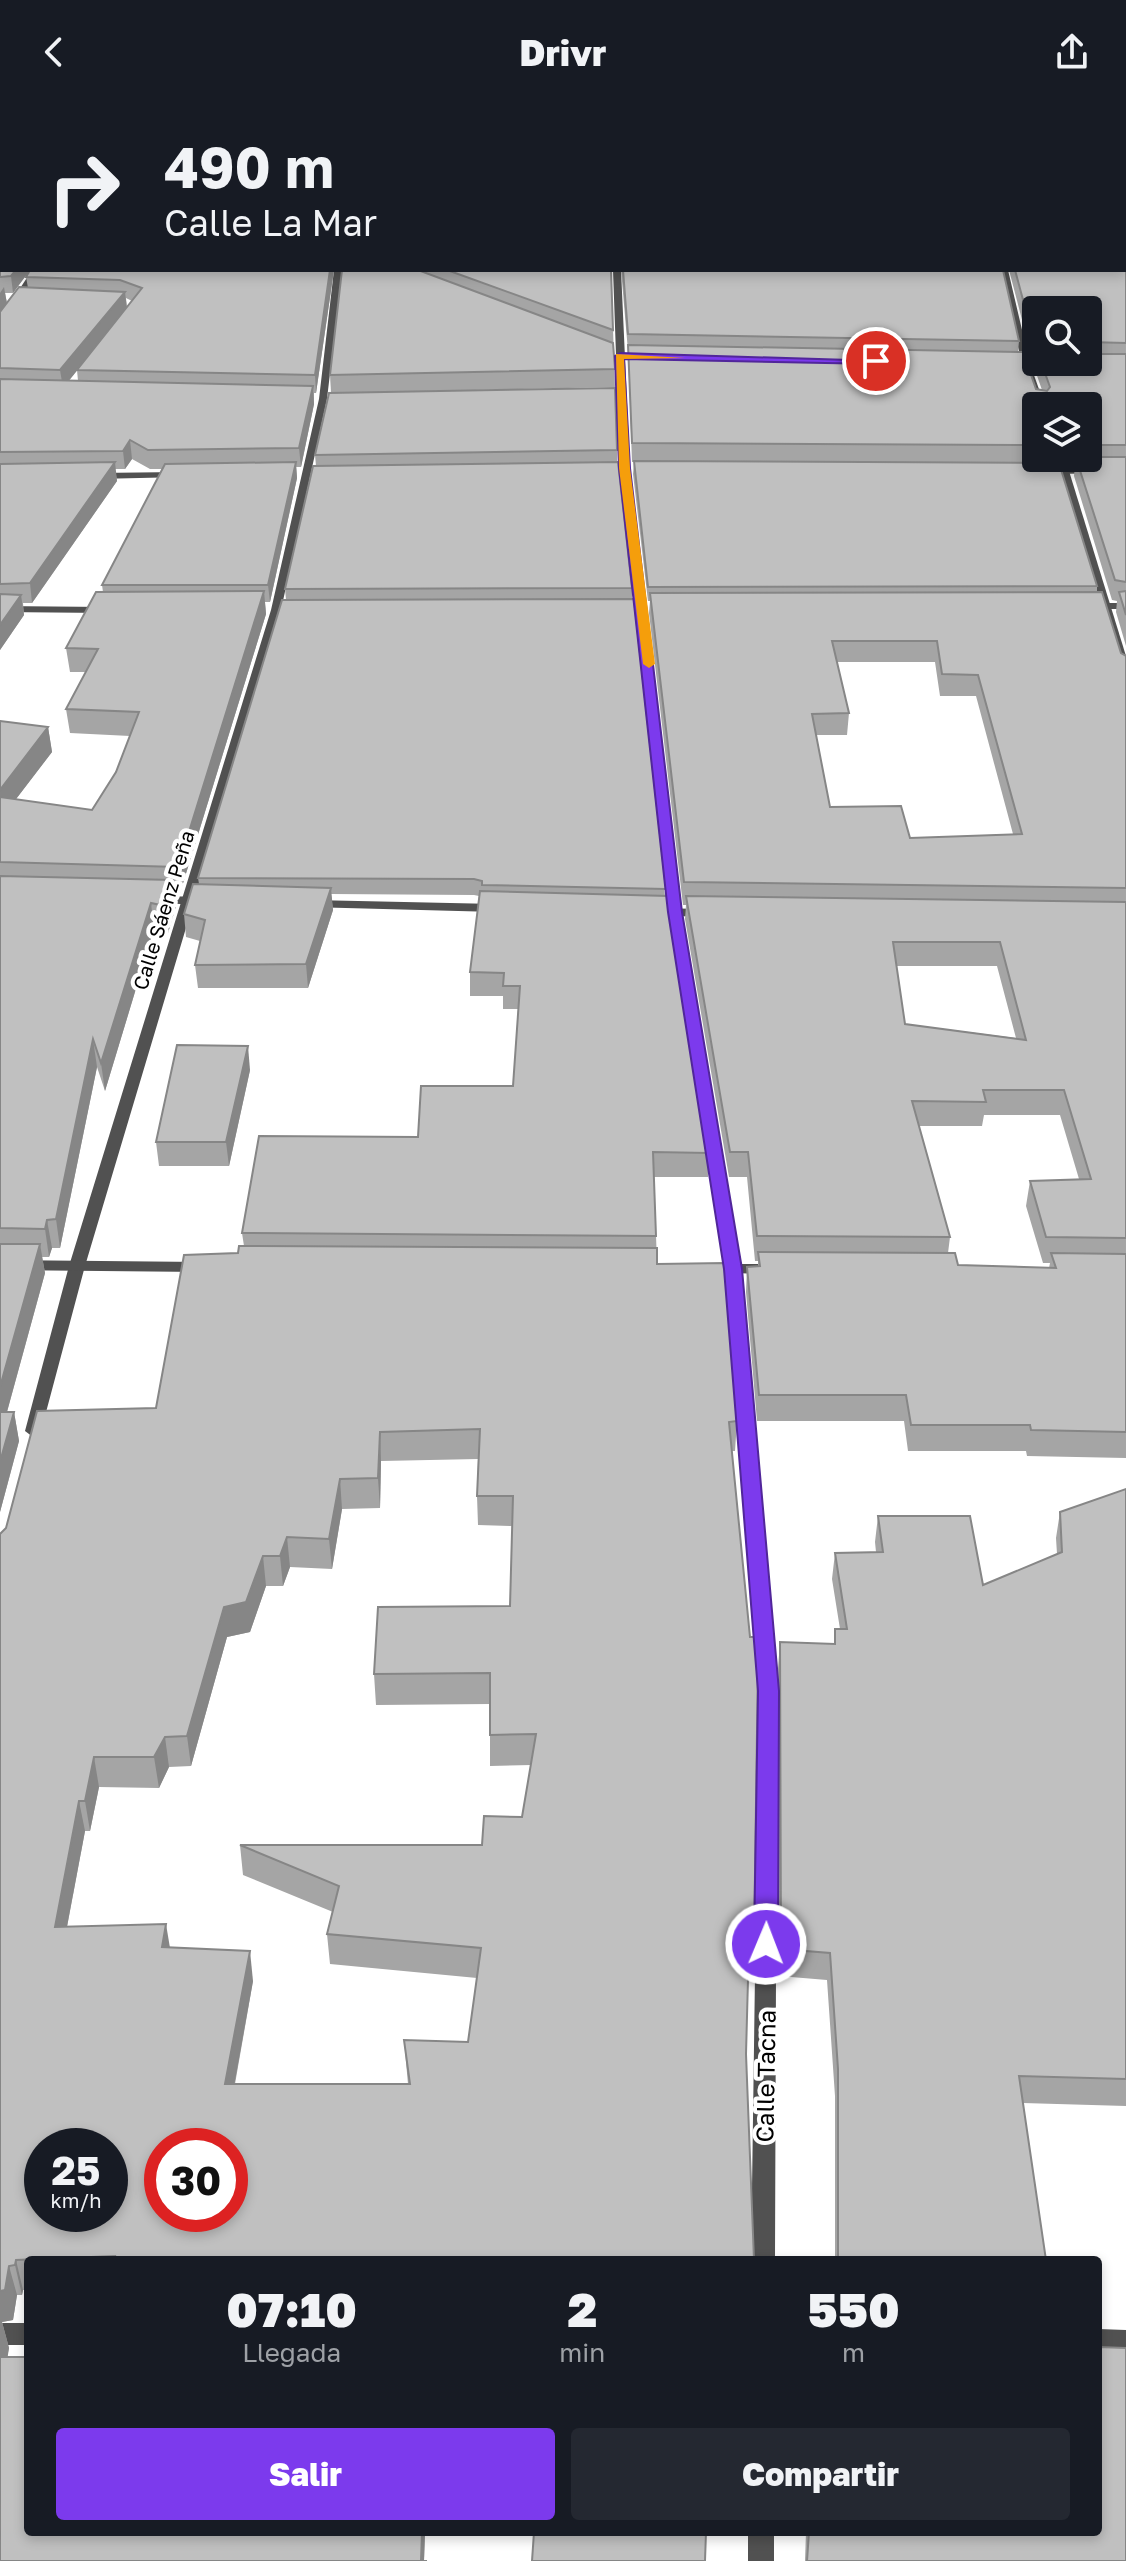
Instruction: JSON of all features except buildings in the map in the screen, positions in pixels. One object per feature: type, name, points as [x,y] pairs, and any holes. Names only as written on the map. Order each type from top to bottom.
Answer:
[{"type":"street","points":[[0,325],[13,298],[34,272]]},
{"type":"street","name":"Calle Sáenz Peña","points":[[28,1450],[77,1266],[276,610],[306,473],[338,272]]},
{"type":"street","name":"Calle Tacna","points":[[617,272],[620,354],[613,393],[643,609],[675,912],[733,1269],[768,1691],[763,2256]]},
{"type":"street","points":[[1004,272],[1022,347]]},
{"type":"street","points":[[13,298],[32,299]]},
{"type":"street","points":[[1010,364],[1022,364]]},
{"type":"street","points":[[316,399],[339,398]]},
{"type":"street","points":[[1102,470],[1126,470]]},
{"type":"street","points":[[1065,472],[1126,673]]},
{"type":"street","points":[[291,473],[321,473]]},
{"type":"street","points":[[77,476],[199,475]]},
{"type":"street","points":[[1077,606],[1126,606]]},
{"type":"street","points":[[0,609],[124,610]]},
{"type":"street","points":[[261,610],[292,610]]},
{"type":"street","points":[[140,899],[218,901]]},
{"type":"street","points":[[297,903],[517,908]]},
{"type":"street","points":[[644,912],[722,913]]},
{"type":"street","points":[[0,1265],[221,1267]]},
{"type":"street","points":[[685,1269],[780,1269]]},
{"type":"street","points":[[0,2334],[24,2334]]},
{"type":"street","points":[[1102,2340],[1126,2341]]},
{"type":"street","points":[[761,2536],[761,2561]]},
{"type":"slow traffic","points":[[649,664],[625,468],[620,356],[681,358]]},
{"type":"route","points":[[766,1944],[768,1691],[733,1269],[675,912],[625,468],[620,356],[876,361]]}]
